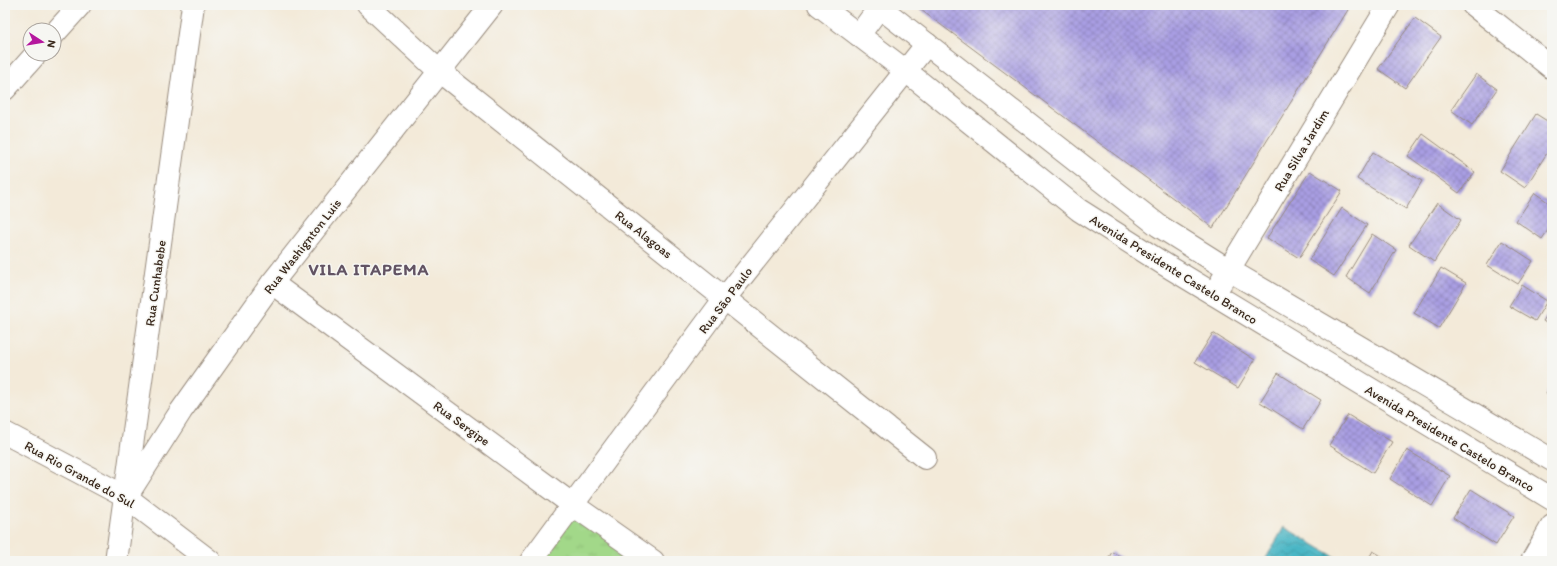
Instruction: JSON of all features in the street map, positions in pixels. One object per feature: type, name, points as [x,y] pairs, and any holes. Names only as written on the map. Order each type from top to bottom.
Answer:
[{"type":"street","points":[[62,25],[80,5]]},
{"type":"street","name":"Rua Cunhabebe","points":[[116,561],[193,5]]},
{"type":"street","name":"Rua Alagoas","points":[[368,5],[439,71],[925,458]]},
{"type":"street","name":"Rua Washignton Luis","points":[[126,497],[181,412],[272,283],[492,5]]},
{"type":"street","name":"Avenida Presidente Castelo Branco","points":[[819,5],[906,71],[1079,210],[1214,294],[1552,499]]},
{"type":"street","name":"Rua Silva Jardim","points":[[1214,294],[1389,5]]},
{"type":"street","points":[[1474,5],[1552,68]]},
{"type":"street","points":[[859,35],[879,6],[1159,226],[1228,270],[1552,460]]},
{"type":"street","name":"Rua São Paulo","points":[[531,561],[725,298],[927,44]]},
{"type":"street","points":[[5,89],[29,62]]},
{"type":"street","name":"Rua Sergipe","points":[[272,283],[573,505],[653,561]]},
{"type":"street","name":"Rua Rio Grande do Sul","points":[[5,433],[126,497],[210,561]]},
{"type":"street","points":[[1532,561],[1552,526]]},
{"type":"green space","points":[[572,505],[652,561],[530,561]]},
{"type":"water","points":[[1284,527],[1340,560],[1340,561],[1265,560]]},
{"type":"building","points":[[918,5],[1351,5],[1213,228],[917,7]]},
{"type":"building","points":[[1415,18],[1441,37],[1405,88],[1378,69]]},
{"type":"building","points":[[1476,74],[1497,89],[1472,125],[1451,110]]},
{"type":"building","points":[[1536,114],[1552,124],[1552,145],[1525,188],[1500,171]]},
{"type":"building","points":[[1423,134],[1475,172],[1459,193],[1408,156]]},
{"type":"building","points":[[1373,152],[1422,181],[1406,209],[1357,179]]},
{"type":"building","points":[[1310,171],[1342,191],[1299,258],[1267,238]]},
{"type":"building","points":[[1535,193],[1552,205],[1552,224],[1542,239],[1516,221]]},
{"type":"building","points":[[1437,203],[1461,220],[1434,262],[1409,245]]},
{"type":"building","points":[[1342,208],[1367,225],[1334,276],[1309,260]]},
{"type":"building","points":[[1372,234],[1396,250],[1370,293],[1346,277]]},
{"type":"building","points":[[1502,241],[1533,261],[1518,284],[1487,265]]},
{"type":"building","points":[[1441,268],[1466,283],[1439,328],[1414,313]]},
{"type":"building","points":[[1522,285],[1547,301],[1535,321],[1509,306]]},
{"type":"building","points":[[1552,308],[1552,327],[1543,321]]},
{"type":"building","points":[[1213,333],[1255,360],[1238,388],[1195,362]]},
{"type":"building","points":[[1278,373],[1321,400],[1303,429],[1260,402]]},
{"type":"building","points":[[1552,384],[1552,396],[1546,393]]},
{"type":"building","points":[[1348,415],[1392,442],[1373,473],[1329,445]]},
{"type":"building","points":[[1407,450],[1450,476],[1432,506],[1390,479]]},
{"type":"building","points":[[1471,489],[1514,516],[1496,545],[1453,518]]},
{"type":"building","points":[[1373,551],[1390,561],[1367,561]]},
{"type":"building","points":[[1112,552],[1129,561],[1107,561]]},
{"type":"district","name":"VILA ITAPEMA","points":[[369,269]]}]
